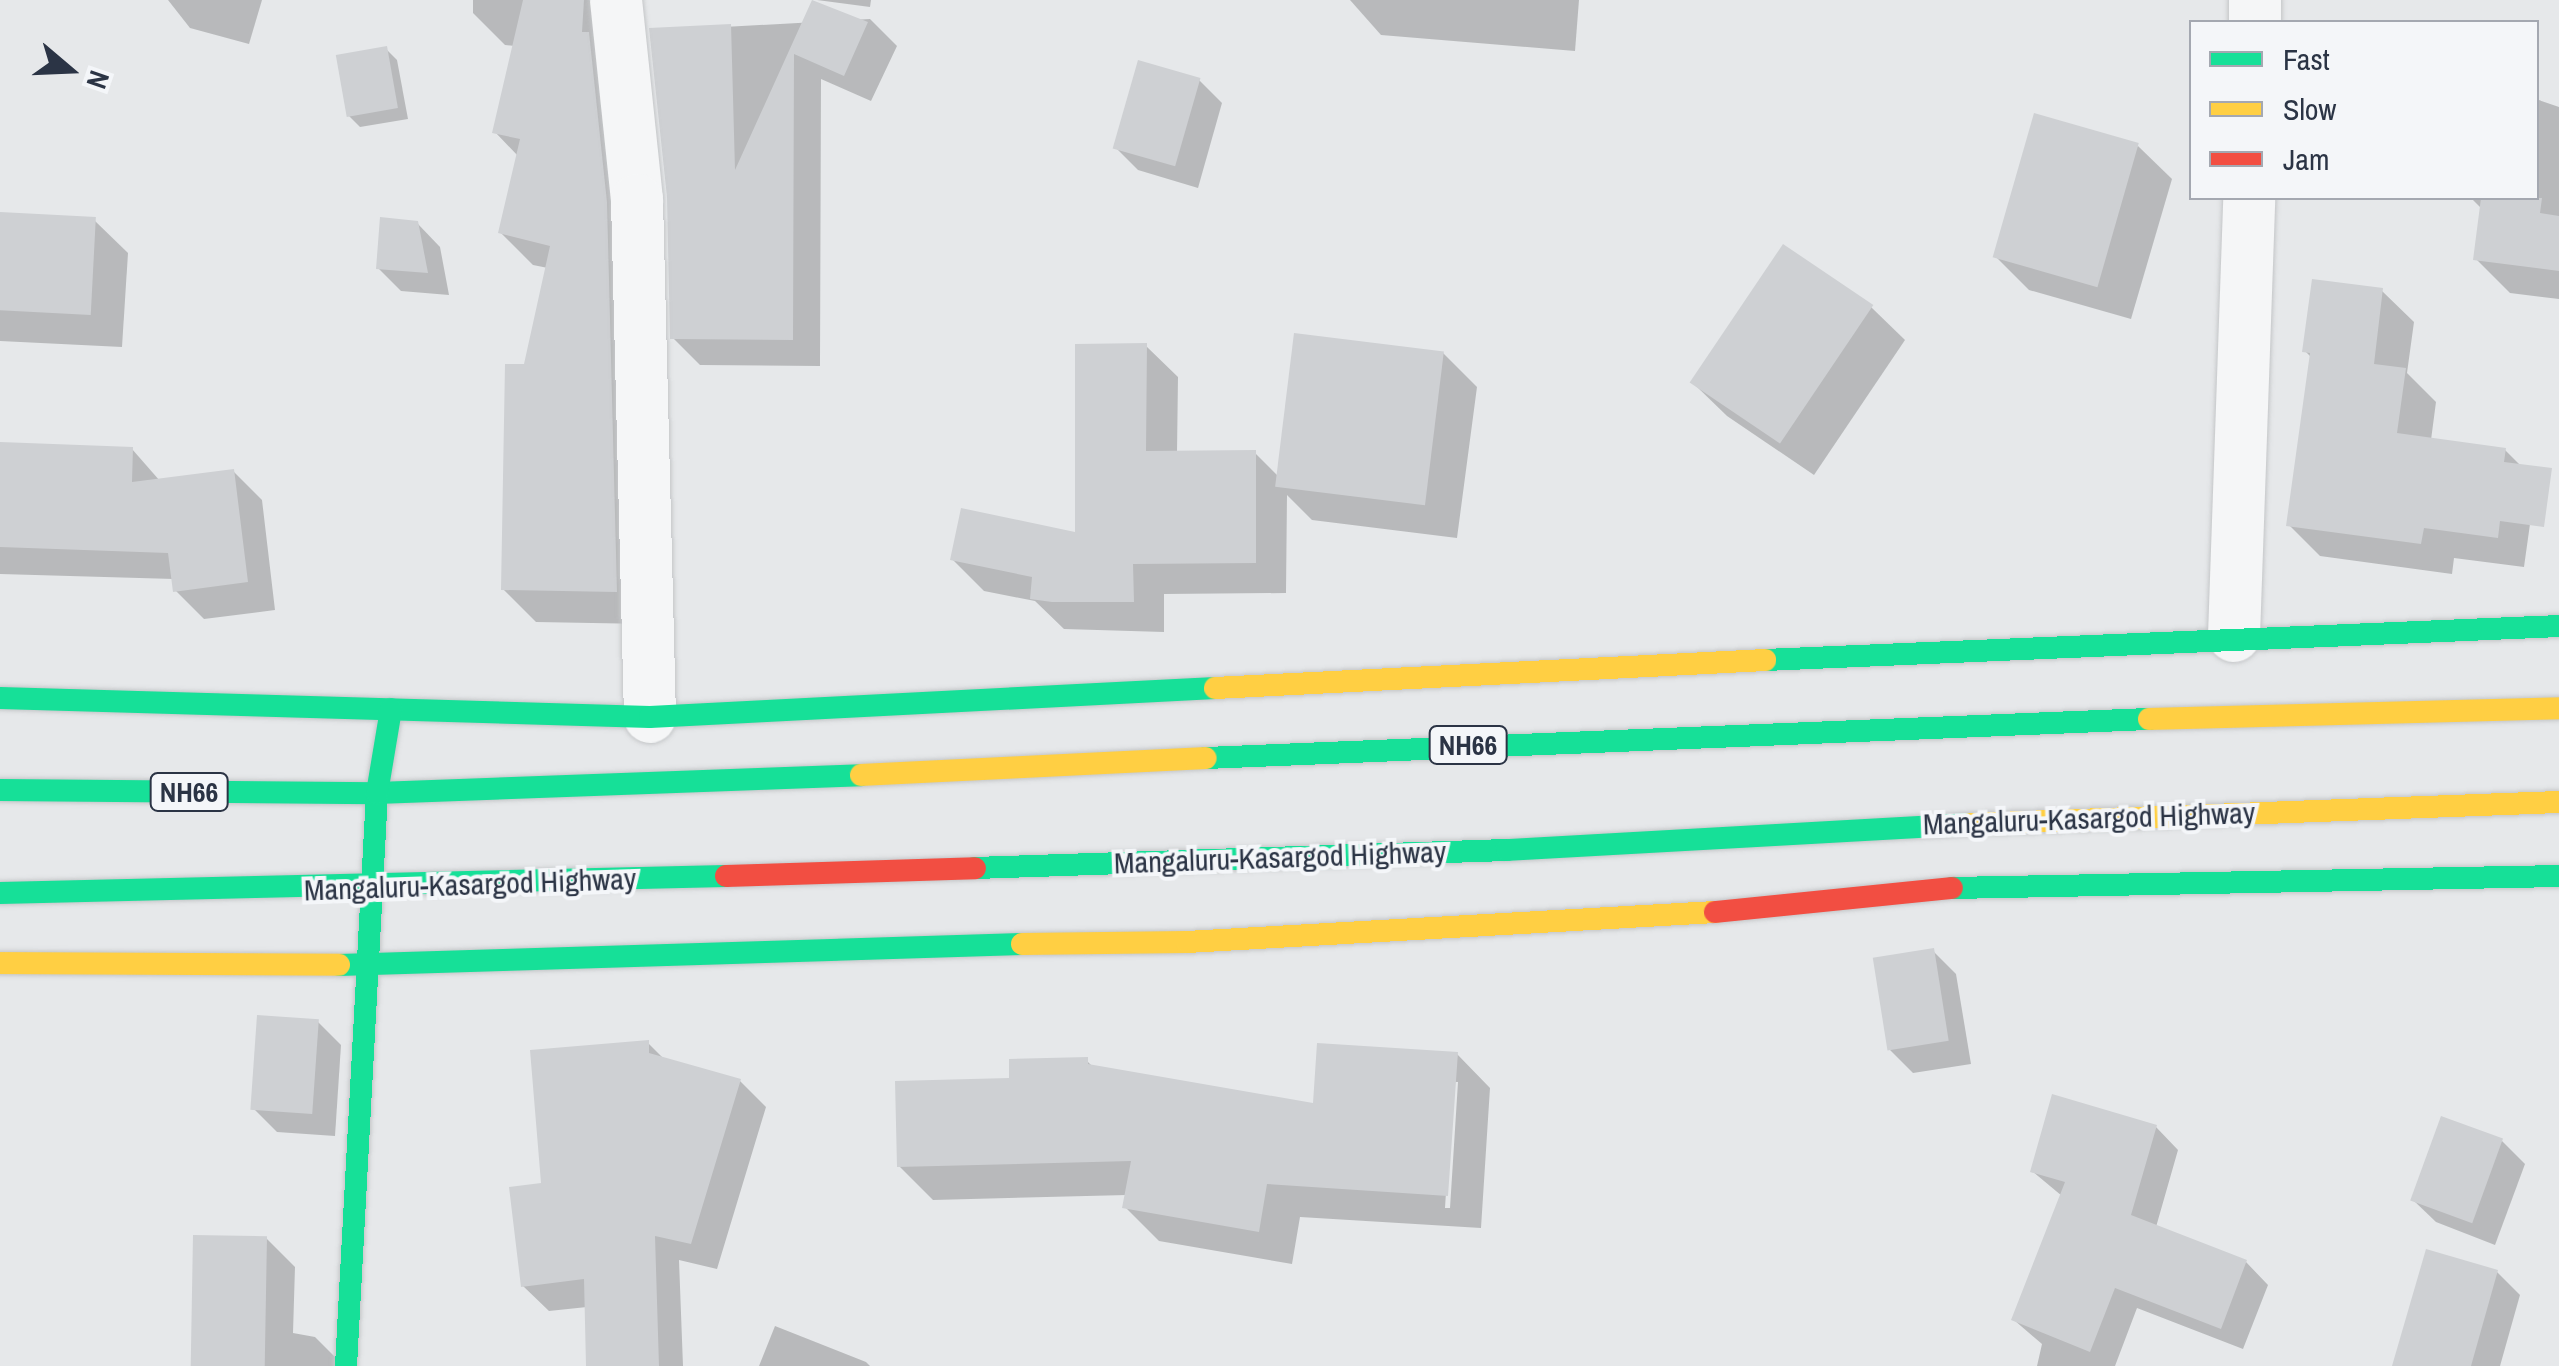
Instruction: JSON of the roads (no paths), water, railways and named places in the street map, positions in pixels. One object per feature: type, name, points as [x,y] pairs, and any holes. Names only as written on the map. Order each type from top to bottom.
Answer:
[{"type":"main road","points":[[0,698],[650,717],[2234,636],[2559,626]]},
{"type":"main road","name":"NH66","points":[[0,790],[378,793],[1774,730],[2559,708]]},
{"type":"main road","points":[[346,1366],[372,965],[378,793],[391,709]]},
{"type":"main road","name":"Mangaluru-Kasargod Highway","points":[[0,894],[374,888],[1508,850],[1875,827],[2559,802]]},
{"type":"main road","points":[[0,963],[372,965],[904,944],[1188,942],[1679,916],[1974,886],[2559,876]]},
{"type":"street","points":[[616,0],[637,200],[650,717]]},
{"type":"street","points":[[2234,636],[2249,200]]}]
